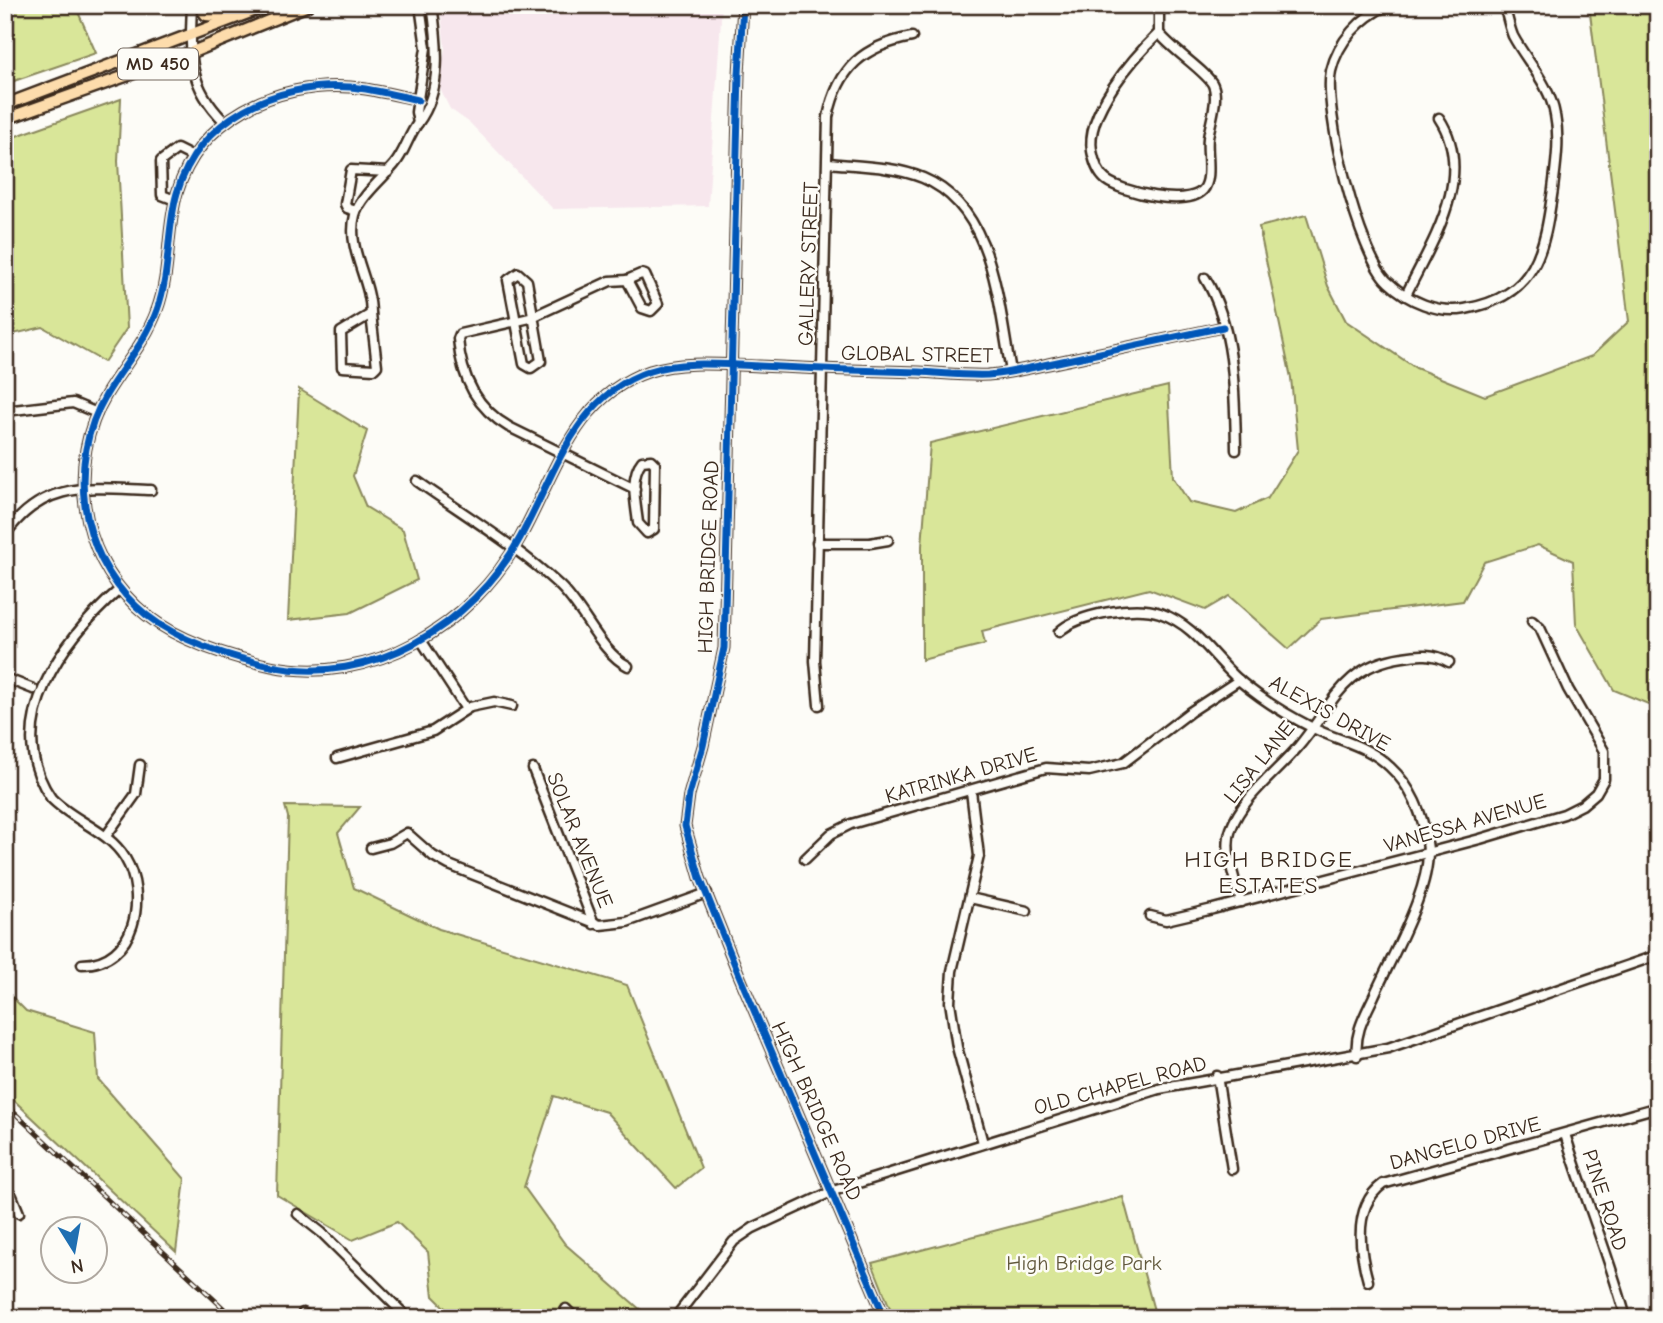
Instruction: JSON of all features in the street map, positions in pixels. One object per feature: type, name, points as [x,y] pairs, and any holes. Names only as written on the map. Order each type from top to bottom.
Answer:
[{"type":"main road","points":[[199,5],[206,15],[216,18],[240,16]]},
{"type":"main road","name":"MD 450","points":[[5,105],[269,5]]},
{"type":"main road","name":"MD 450","points":[[5,119],[190,53],[308,5]]},
{"type":"street","points":[[192,5],[190,53],[198,87],[224,121],[269,98],[319,88],[357,88],[418,100]]},
{"type":"street","points":[[418,123],[418,100],[426,48],[420,5]]},
{"type":"street","points":[[371,314],[341,332],[342,367],[374,369],[377,366],[369,290],[354,248],[356,211],[400,158],[418,123],[426,116],[437,71],[438,40],[432,5]]},
{"type":"street","name":"HIGH BRIDGE ROAD","points":[[743,5],[723,648],[685,817],[692,856],[784,1085],[833,1191],[886,1318]]},
{"type":"street","points":[[1159,5],[1159,33],[1106,100],[1093,128],[1091,149],[1097,169],[1111,183],[1149,196],[1182,197],[1199,193],[1207,184],[1208,141],[1215,92],[1212,82],[1177,54],[1159,33]]},
{"type":"street","points":[[1388,5],[1365,18],[1338,50],[1331,71],[1330,97],[1337,140],[1364,244],[1380,274],[1406,295],[1444,310],[1486,304],[1522,283],[1544,247],[1558,147],[1556,117],[1548,92],[1512,33],[1504,5]]},
{"type":"street","name":"GALLERY STREET","points":[[819,705],[814,683],[828,117],[844,73],[879,45],[912,37]]},
{"type":"street","points":[[1406,295],[1452,192],[1450,146],[1439,118]]},
{"type":"street","name":"GLOBAL STREET","points":[[224,121],[193,157],[175,200],[169,262],[156,314],[141,346],[97,413],[86,452],[83,488],[91,532],[99,554],[120,589],[140,610],[174,633],[276,667],[308,671],[345,669],[381,659],[421,640],[465,607],[513,550],[562,453],[590,409],[624,382],[661,368],[731,365],[983,375],[1223,327]]},
{"type":"street","points":[[175,200],[162,195],[160,191],[161,161],[177,149],[193,157]]},
{"type":"street","points":[[828,163],[886,169],[922,177],[941,187],[960,206],[975,228],[986,253],[1011,371]]},
{"type":"street","points":[[356,211],[347,208],[345,204],[351,170],[388,172]]},
{"type":"street","points":[[517,273],[527,281],[533,317],[541,360],[536,367],[524,365],[508,280],[517,273]]},
{"type":"street","points":[[627,280],[642,308],[651,311],[656,309],[658,304],[645,275],[635,275],[627,280],[610,281],[516,323],[458,337],[469,385],[483,407],[509,427],[635,489]]},
{"type":"street","points":[[1205,278],[1223,327],[1232,370],[1236,450]]},
{"type":"street","points":[[5,411],[70,403],[97,413]]},
{"type":"street","points":[[651,460],[655,464],[652,532],[639,528],[635,489],[637,467],[642,461],[651,460]]},
{"type":"street","points":[[417,481],[562,588],[581,608],[610,654],[628,666]]},
{"type":"street","points":[[5,535],[24,512],[38,501],[83,488],[151,490]]},
{"type":"street","points":[[817,543],[870,543],[888,540]]},
{"type":"street","points":[[82,964],[105,960],[118,950],[132,930],[136,894],[130,867],[121,851],[106,836],[52,799],[31,769],[23,725],[33,689],[72,634],[120,589]]},
{"type":"street","name":"ALEXIS DRIVE","points":[[1059,632],[1072,624],[1102,614],[1135,609],[1155,611],[1180,622],[1200,637],[1239,680],[1311,727],[1359,746],[1395,772],[1420,814],[1429,852],[1415,902],[1359,1027],[1357,1056]]},
{"type":"street","name":"VANESSA AVENUE","points":[[1150,916],[1171,919],[1429,852],[1564,814],[1592,797],[1604,779],[1606,767],[1601,742],[1568,689],[1540,628],[1532,621]]},
{"type":"street","points":[[421,640],[466,709]]},
{"type":"street","name":"LISA LANE","points":[[1241,902],[1231,859],[1231,828],[1247,803],[1299,746],[1341,686],[1373,665],[1396,658],[1425,655],[1449,662]]},
{"type":"street","points":[[5,678],[33,689]]},
{"type":"street","name":"KATRINKA DRIVE","points":[[805,859],[824,839],[844,827],[1046,768],[1089,771],[1123,763],[1190,712],[1239,680]]},
{"type":"street","points":[[337,758],[433,731],[466,709],[494,702],[512,706]]},
{"type":"street","points":[[106,836],[133,800],[139,782],[140,765]]},
{"type":"street","name":"SOLAR AVENUE","points":[[533,769],[594,924]]},
{"type":"street","points":[[971,790],[979,850],[950,980],[950,1002],[957,1047],[983,1143]]},
{"type":"street","points":[[371,848],[390,843],[400,834],[407,833],[433,856],[449,865],[594,924],[618,924],[707,893]]},
{"type":"street","points":[[970,898],[1027,911]]},
{"type":"street","name":"OLD CHAPEL ROAD","points":[[676,1318],[709,1270],[734,1241],[753,1227],[833,1191],[1129,1096],[1217,1076],[1357,1056],[1400,1044],[1658,956]]},
{"type":"street","points":[[1217,1076],[1232,1169]]},
{"type":"street","name":"DANGELO DRIVE","points":[[1368,1281],[1361,1236],[1362,1218],[1367,1202],[1378,1187],[1402,1176],[1658,1107]]},
{"type":"street","name":"PINE ROAD","points":[[1565,1133],[1586,1199],[1599,1226],[1626,1318]]},
{"type":"street","points":[[5,1190],[12,1196],[19,1213]]},
{"type":"street","points":[[298,1214],[322,1233],[408,1318]]},
{"type":"street","points":[[566,1309],[575,1318]]},
{"type":"shaded area","points":[[440,5],[722,5],[708,206],[553,209],[470,123],[450,109],[439,87],[445,48]]},
{"type":"green space","points":[[5,5],[75,5],[96,53],[5,84]]},
{"type":"green space","points":[[1589,5],[1658,7],[1658,708],[1614,690],[1576,624],[1573,561],[1538,545],[1484,562],[1463,601],[1321,619],[1289,649],[1229,596],[1205,610],[1149,589],[982,631],[985,644],[922,660],[922,546],[930,443],[1168,386],[1173,477],[1189,502],[1236,513],[1268,498],[1298,450],[1291,378],[1259,227],[1306,215],[1328,286],[1346,321],[1416,368],[1485,396],[1592,356],[1629,321]]},
{"type":"green space","points":[[121,99],[118,161],[127,328],[104,362],[43,327],[5,336],[5,140]]},
{"type":"green space","points":[[299,389],[367,431],[353,476],[366,507],[403,530],[417,580],[350,613],[288,620]]},
{"type":"green space","points":[[285,806],[360,807],[338,833],[354,888],[439,929],[627,985],[701,1168],[676,1188],[606,1112],[554,1096],[524,1187],[565,1244],[650,1318],[455,1318],[433,1296],[428,1252],[397,1222],[353,1240],[277,1195],[288,817]]},
{"type":"green space","points":[[5,990],[26,1011],[95,1032],[98,1079],[185,1179],[176,1252],[5,1092]]},
{"type":"green space","name":"High Bridge Park","points":[[1123,1197],[1156,1318],[894,1318],[872,1263]]},
{"type":"railway","points":[[5,1104],[234,1318]]},
{"type":"cycle path","points":[[743,5],[724,648],[703,746],[689,795],[685,826],[700,878],[739,975],[885,1318]]},
{"type":"cycle path","points":[[418,100],[350,87],[322,87],[269,99],[244,110],[222,125],[203,144],[188,167],[177,193],[157,310],[140,344],[106,395],[94,421],[86,449],[83,478],[91,534],[117,585],[150,618],[199,645],[271,666],[308,670],[345,667],[381,658],[415,643],[446,623],[475,598],[500,570],[520,538],[556,464],[585,418],[603,399],[624,383],[650,371],[676,365],[704,364],[988,375],[1223,327]]},
{"type":"district","name":"HIGH BRIDGE ESTATES","points":[[1269,872]]}]
